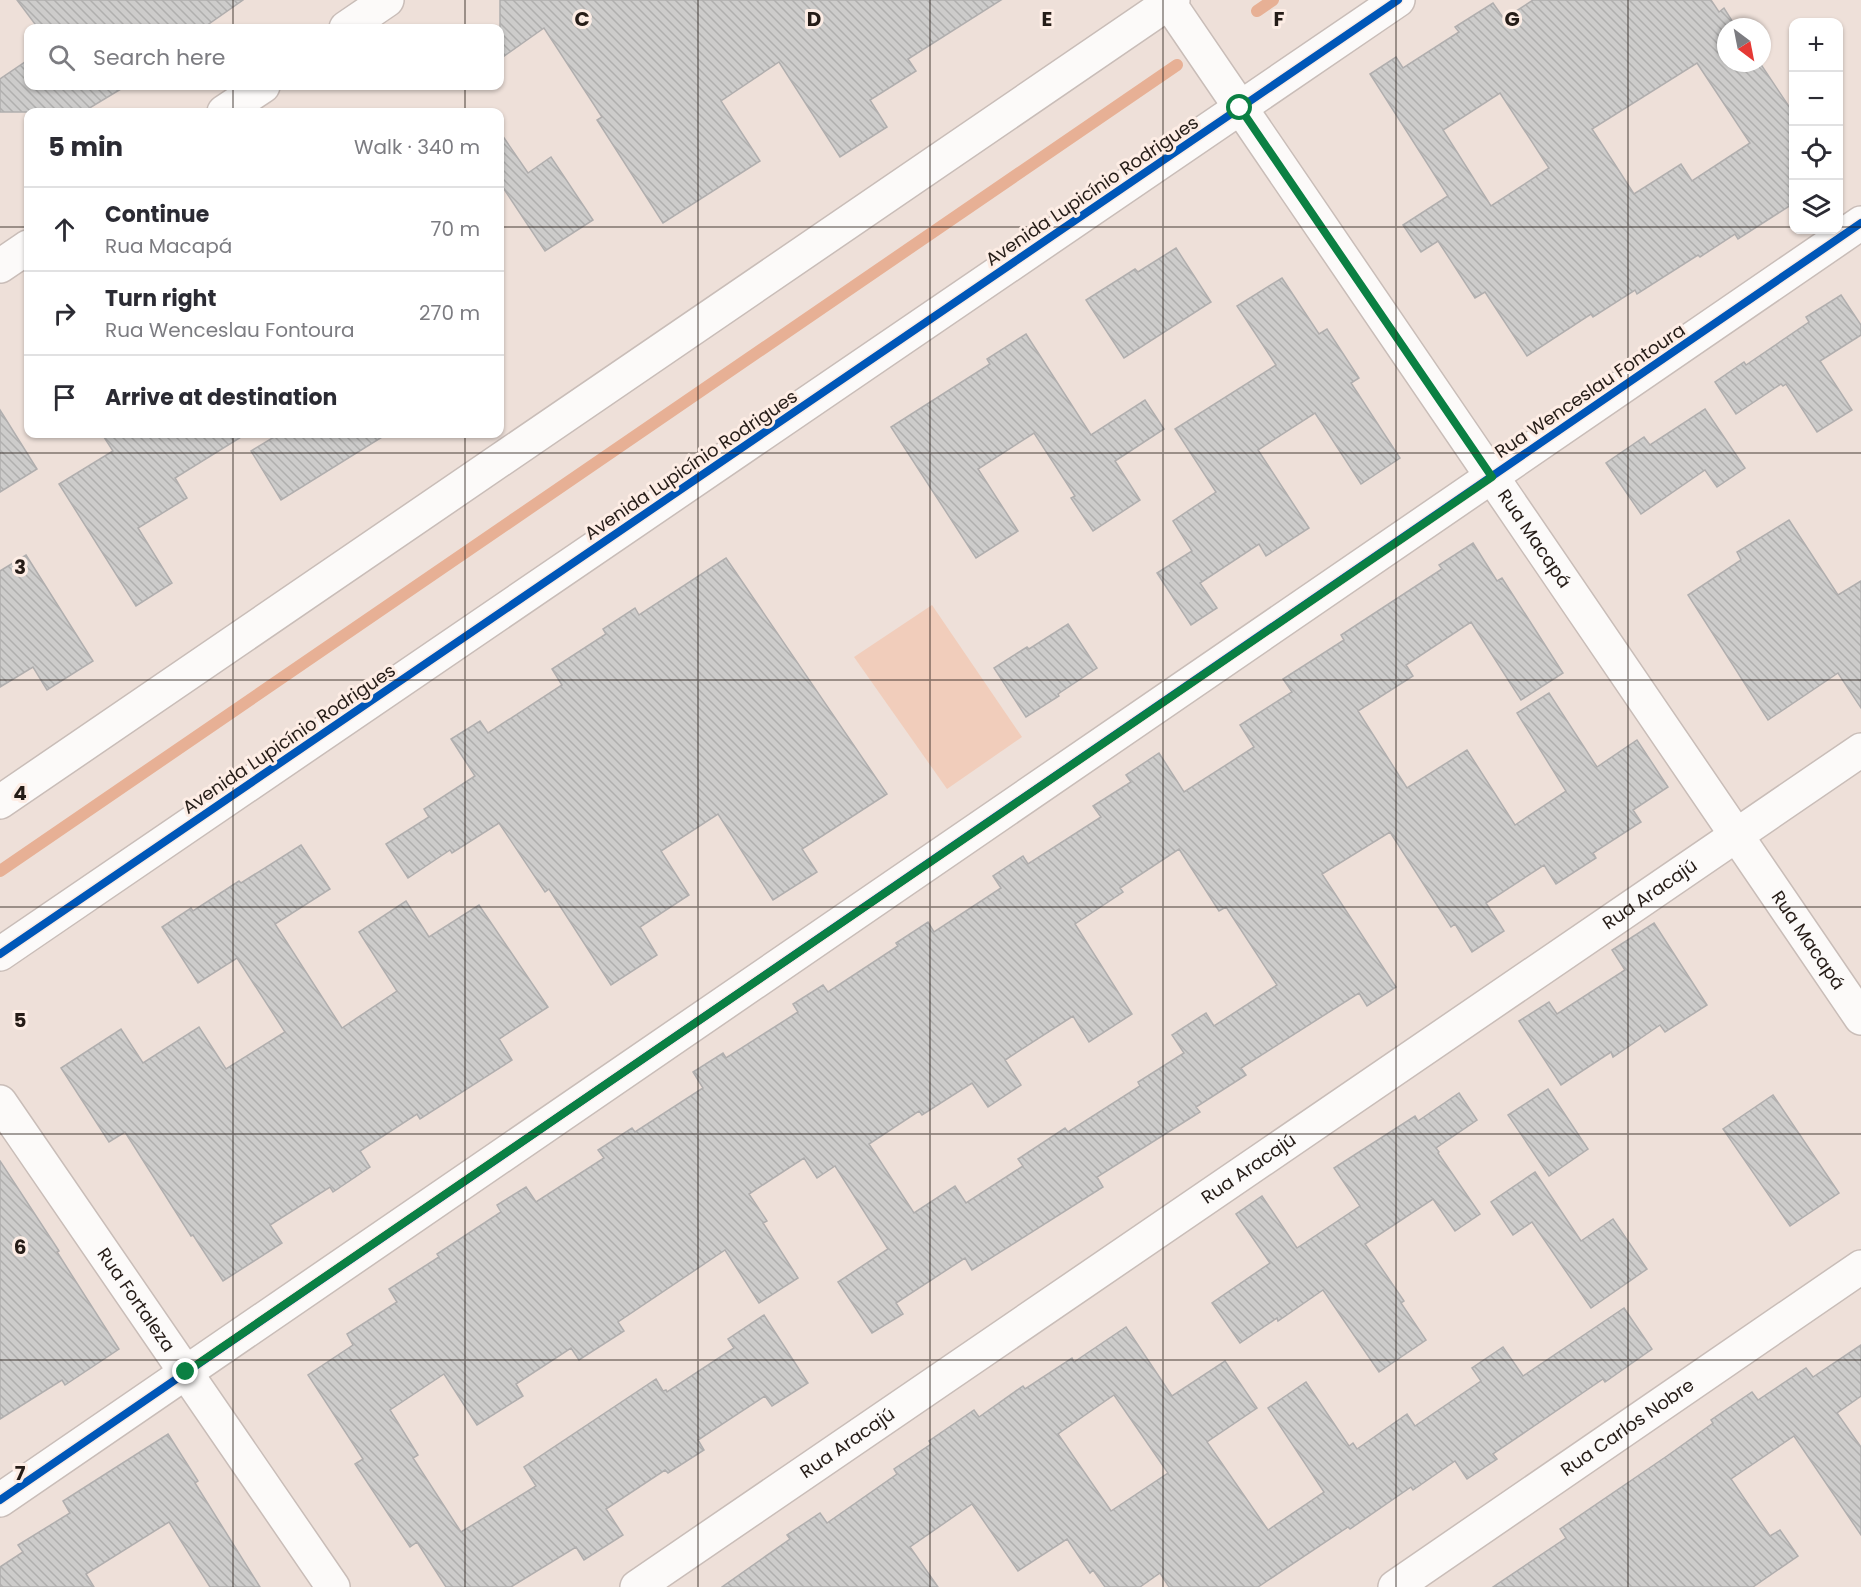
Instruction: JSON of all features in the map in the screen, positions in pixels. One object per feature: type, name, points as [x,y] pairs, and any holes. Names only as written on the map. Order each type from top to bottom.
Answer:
[{"type":"street","points":[[352,24],[387,0]]},
{"type":"street","name":"Avenida Lupicínio Rodrigues","points":[[0,954],[1398,0]]},
{"type":"street","points":[[0,802],[1170,1]]},
{"type":"street","name":"Rua Macapá","points":[[1170,1],[1240,108],[1861,1018]]},
{"type":"street","points":[[230,108],[257,90]]},
{"type":"street","name":"Rua Wenceslau Fontoura","points":[[0,1500],[1861,223]]},
{"type":"street","points":[[0,266],[24,250]]},
{"type":"street","name":"Rua Aracajú","points":[[637,1587],[1861,750]]},
{"type":"street","name":"Rua Fortaleza","points":[[0,1102],[333,1587]]},
{"type":"street","name":"Rua Carlos Nobre","points":[[1395,1587],[1861,1267]]},
{"type":"shaded area","points":[[932,605],[1022,737],[947,789],[854,657]]},
{"type":"building","points":[[17,0],[243,0],[209,24],[35,24]]},
{"type":"building","points":[[500,0],[1001,0],[908,59],[916,71],[870,100],[887,127],[840,157],[779,62],[721,101],[760,161],[663,223],[597,120],[602,117],[544,28],[504,56],[504,24],[500,24]]},
{"type":"building","points":[[1533,0],[1711,0],[1719,12],[1724,8],[1730,18],[1717,18],[1717,72],[1766,72],[1789,106],[1789,206],[1738,239],[1735,234],[1700,257],[1698,255],[1637,294],[1635,290],[1593,317],[1591,314],[1527,356],[1485,292],[1475,298],[1438,241],[1421,252],[1403,225],[1448,196],[1370,74],[1396,57],[1403,68],[1459,32],[1455,27],[1493,3],[1504,19]],"holes":[[[1697,63],[1750,143],[1692,181],[1681,164],[1634,194],[1592,129]],[[1500,93],[1549,168],[1491,206],[1443,130]]]},
{"type":"building","points":[[24,63],[24,90],[119,90],[90,108],[24,108],[24,112],[0,112],[0,79]]},
{"type":"building","points":[[504,138],[528,173],[551,157],[593,220],[545,251],[504,189]]},
{"type":"building","points":[[1176,248],[1211,302],[1124,358],[1086,300],[1135,269],[1138,272]]},
{"type":"building","points":[[1282,278],[1319,334],[1327,329],[1359,378],[1351,383],[1400,458],[1361,484],[1315,413],[1258,450],[1309,528],[1266,556],[1259,544],[1200,583],[1217,608],[1191,625],[1157,573],[1192,551],[1173,521],[1216,492],[1175,429],[1276,365],[1237,306]]},
{"type":"building","points":[[1841,295],[1861,325],[1861,335],[1820,361],[1852,410],[1817,432],[1786,384],[1783,386],[1781,384],[1736,414],[1715,382],[1744,362],[1746,365],[1809,322],[1806,317]]},
{"type":"building","points":[[1026,334],[1091,435],[1145,400],[1164,429],[1115,461],[1140,500],[1093,531],[1071,498],[1075,496],[1034,433],[978,469],[1018,531],[976,558],[891,427],[990,364],[987,359]]},
{"type":"building","points":[[1705,409],[1745,468],[1717,487],[1705,470],[1641,514],[1606,463],[1644,437],[1650,445]]},
{"type":"building","points":[[0,410],[37,469],[0,492]]},
{"type":"building","points":[[105,438],[240,438],[175,478],[187,498],[138,528],[172,583],[136,606],[59,484],[113,451]]},
{"type":"building","points":[[272,438],[381,438],[281,500],[251,451]]},
{"type":"building","points":[[1789,520],[1838,595],[1861,581],[1861,708],[1838,673],[1768,720],[1688,595],[1741,560],[1737,552]]},
{"type":"building","points":[[1473,543],[1497,581],[1502,578],[1563,673],[1521,700],[1471,622],[1406,665],[1413,676],[1358,711],[1407,788],[1467,750],[1515,825],[1566,791],[1517,713],[1549,693],[1597,767],[1637,740],[1668,787],[1633,810],[1641,822],[1593,853],[1596,858],[1556,884],[1544,865],[1486,903],[1504,931],[1472,952],[1455,924],[1451,927],[1390,832],[1322,874],[1396,987],[1367,1006],[1359,993],[1241,1068],[1246,1075],[1196,1107],[1200,1112],[1097,1177],[1103,1187],[972,1270],[965,1258],[896,1303],[903,1314],[872,1333],[838,1282],[888,1249],[835,1166],[817,1178],[804,1158],[749,1194],[767,1221],[763,1223],[798,1278],[759,1303],[725,1250],[618,1322],[624,1331],[579,1360],[571,1348],[516,1384],[523,1396],[477,1425],[444,1374],[390,1410],[418,1455],[413,1458],[461,1532],[536,1486],[524,1467],[656,1379],[663,1391],[667,1392],[734,1348],[728,1339],[764,1315],[808,1383],[772,1406],[765,1396],[698,1440],[704,1450],[668,1473],[665,1470],[606,1509],[623,1535],[584,1560],[576,1547],[511,1587],[446,1587],[417,1542],[410,1547],[355,1464],[363,1459],[308,1375],[353,1345],[347,1334],[397,1302],[389,1289],[439,1257],[437,1254],[501,1212],[497,1205],[526,1187],[536,1202],[604,1158],[598,1150],[632,1128],[635,1132],[703,1088],[693,1072],[723,1053],[726,1058],[798,1012],[793,1004],[823,985],[828,992],[898,946],[896,943],[928,922],[934,932],[1001,888],[993,876],[1023,856],[1028,864],[1101,817],[1093,806],[1131,782],[1126,775],[1159,753],[1184,792],[1254,747],[1240,725],[1292,692],[1283,679],[1344,640],[1341,635],[1442,569],[1439,565]],"holes":[[[1179,849],[1219,911],[1226,907],[1277,985],[1214,1026],[1206,1013],[1172,1035],[1184,1053],[1138,1082],[1140,1086],[1068,1132],[1065,1128],[1018,1159],[1023,1166],[966,1203],[955,1186],[914,1213],[869,1144],[919,1111],[922,1115],[972,1083],[988,1107],[1021,1085],[1005,1060],[1073,1016],[1089,1042],[1132,1014],[1075,924],[1123,892],[1120,888]]]},
{"type":"building","points":[[26,555],[93,661],[47,690],[33,667],[0,687],[0,571]]},
{"type":"building","points":[[726,558],[887,794],[802,849],[817,872],[773,900],[718,814],[661,851],[689,895],[640,927],[657,955],[611,985],[549,889],[545,892],[499,823],[452,853],[450,850],[408,878],[386,844],[429,817],[424,809],[475,776],[451,739],[480,721],[488,733],[562,685],[552,669],[606,634],[603,629],[635,608],[639,615]]},
{"type":"building","points":[[1068,624],[1097,668],[1026,717],[994,668]]},
{"type":"building","points":[[301,845],[330,889],[275,924],[342,1028],[397,991],[359,932],[406,901],[429,937],[479,905],[548,1007],[499,1039],[512,1060],[420,1119],[417,1114],[360,1151],[370,1167],[333,1192],[330,1187],[270,1225],[282,1243],[223,1281],[193,1235],[191,1236],[125,1132],[109,1142],[61,1068],[121,1029],[143,1063],[199,1027],[226,1069],[285,1032],[237,958],[198,983],[162,927],[191,908],[193,911],[239,881],[241,883]]},
{"type":"building","points":[[1654,923],[1707,1005],[1665,1032],[1660,1025],[1613,1057],[1611,1052],[1561,1085],[1519,1021],[1549,1002],[1557,1014],[1625,970],[1612,950]]},
{"type":"building","points":[[1548,1089],[1588,1149],[1549,1176],[1508,1115]]},
{"type":"building","points":[[1459,1093],[1477,1120],[1436,1148],[1480,1214],[1455,1231],[1433,1199],[1365,1244],[1404,1301],[1401,1303],[1426,1340],[1379,1372],[1323,1290],[1278,1321],[1277,1318],[1240,1343],[1212,1303],[1270,1263],[1236,1214],[1262,1196],[1297,1248],[1360,1206],[1334,1168],[1415,1116],[1418,1121]]},
{"type":"building","points":[[1773,1095],[1839,1193],[1790,1226],[1723,1129]]},
{"type":"building","points":[[0,1161],[119,1349],[65,1385],[62,1380],[0,1419]]},
{"type":"building","points":[[1535,1172],[1581,1241],[1613,1219],[1647,1269],[1591,1308],[1532,1222],[1513,1235],[1491,1202]]},
{"type":"building","points":[[1624,1308],[1652,1349],[1605,1382],[1603,1379],[1493,1454],[1497,1459],[1467,1479],[1455,1461],[1413,1490],[1411,1487],[1350,1529],[1348,1527],[1258,1587],[1169,1587],[1160,1573],[1140,1587],[1105,1587],[1093,1570],[1090,1573],[1067,1539],[1018,1571],[972,1504],[910,1547],[938,1587],[722,1587],[790,1539],[787,1535],[820,1513],[827,1523],[897,1474],[894,1469],[931,1444],[929,1441],[974,1410],[979,1417],[1023,1386],[1025,1389],[1072,1358],[1074,1362],[1126,1327],[1172,1396],[1225,1361],[1257,1408],[1207,1442],[1268,1530],[1324,1492],[1268,1408],[1306,1382],[1349,1446],[1353,1443],[1357,1449],[1407,1414],[1415,1426],[1481,1381],[1472,1368],[1503,1347],[1523,1376]],"holes":[[[1114,1395],[1168,1473],[1111,1511],[1058,1434]]]},
{"type":"building","points":[[1861,1345],[1861,1396],[1837,1413],[1861,1447],[1861,1535],[1794,1436],[1731,1479],[1770,1536],[1780,1530],[1798,1556],[1753,1587],[1493,1587],[1566,1538],[1560,1529],[1667,1456],[1713,1423],[1711,1420],[1752,1392],[1758,1400],[1806,1368],[1813,1377]]},
{"type":"building","points":[[168,1434],[198,1481],[195,1483],[260,1587],[210,1587],[169,1522],[86,1574],[94,1587],[0,1587],[0,1567],[23,1552],[18,1545],[70,1513],[63,1501]]},
{"type":"waterway","points":[[1257,11],[1273,0]]},
{"type":"waterway","points":[[0,871],[1177,65]]},
{"type":"cycle path","points":[[0,954],[1398,0]]},
{"type":"cycle path","points":[[0,1500],[1861,223]]},
{"type":"route","points":[[186,1372],[1492,477],[1240,108]]}]
